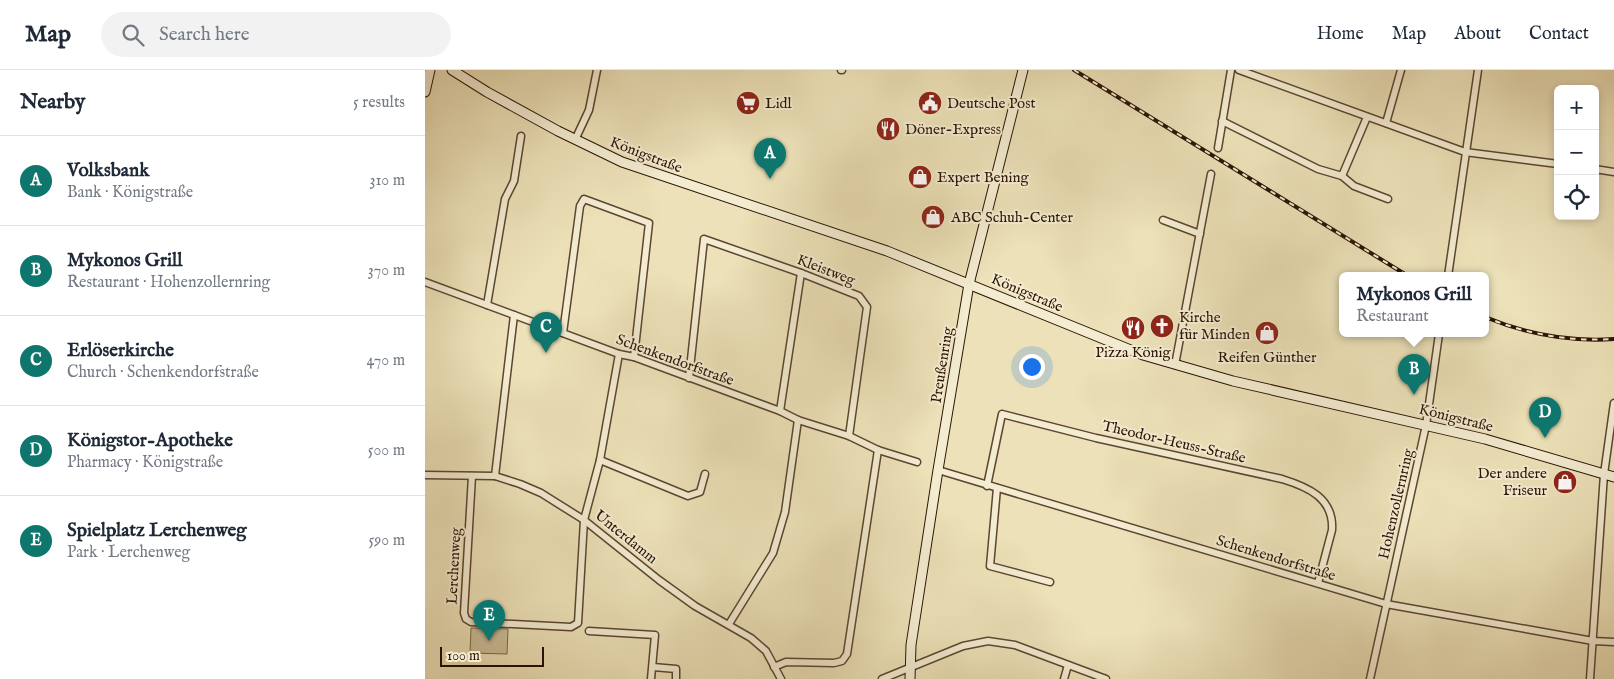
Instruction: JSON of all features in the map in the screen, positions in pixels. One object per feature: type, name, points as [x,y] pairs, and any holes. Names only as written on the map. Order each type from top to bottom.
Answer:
[{"type":"main road","points":[[425,92],[430,70]]},
{"type":"main road","name":"Königstraße","points":[[452,70],[487,92],[575,140],[622,162],[887,251],[1111,343],[1175,365],[1510,446],[1614,477]]},
{"type":"main road","name":"Preußenring","points":[[910,679],[911,645],[969,284],[1023,70]]},
{"type":"street","points":[[575,140],[589,110],[597,70]]},
{"type":"street","points":[[1218,148],[1231,70]]},
{"type":"street","points":[[1239,70],[1465,152],[1554,163]]},
{"type":"street","points":[[1386,123],[1401,70]]},
{"type":"street","points":[[1449,272],[1478,70]]},
{"type":"street","points":[[1342,176],[1367,117]]},
{"type":"street","points":[[1222,121],[1318,169],[1342,176],[1354,186],[1388,199]]},
{"type":"street","points":[[487,305],[505,199],[514,181],[521,136]]},
{"type":"street","points":[[1599,170],[1614,172]]},
{"type":"street","points":[[1175,365],[1211,174]]},
{"type":"street","points":[[563,333],[580,206],[584,199],[649,223],[634,357]]},
{"type":"street","points":[[1163,220],[1200,234]]},
{"type":"street","name":"Kleistweg","points":[[689,378],[704,239],[801,273],[861,297],[867,307],[849,436]]},
{"type":"street","points":[[780,411],[801,273]]},
{"type":"street","name":"Schenkendorfstraße","points":[[425,282],[780,411],[798,420],[849,436],[877,450],[917,462]]},
{"type":"street","points":[[495,476],[515,315]]},
{"type":"street","name":"Hohenzollernring","points":[[1370,679],[1426,425],[1439,337]]},
{"type":"street","points":[[584,520],[599,460],[619,354]]},
{"type":"street","points":[[1590,679],[1604,474],[1614,403]]},
{"type":"street","name":"Theodor-Heuss-Straße","points":[[987,486],[1002,414],[1096,438],[1282,479],[1299,484],[1315,494],[1324,501],[1330,512],[1332,530],[1318,583]]},
{"type":"street","points":[[729,624],[773,553],[785,512],[798,420]]},
{"type":"street","points":[[775,667],[786,662],[834,663],[842,660],[847,654],[877,450]]},
{"type":"street","points":[[599,460],[688,496],[700,492],[705,474]]},
{"type":"street","name":"Schenkendorfstraße","points":[[938,470],[1386,604],[1593,641],[1614,642]]},
{"type":"street","name":"Unterdamm","points":[[425,475],[495,476],[521,484],[541,493],[584,520],[695,606],[751,638],[766,651],[781,679]]},
{"type":"street","name":"Lerchenweg","points":[[472,476],[464,613],[466,619],[471,622],[575,626],[578,623],[584,520]]},
{"type":"street","points":[[997,488],[990,566],[1050,582]]},
{"type":"street","points":[[589,631],[655,635],[651,679]]},
{"type":"street","points":[[882,679],[963,646],[988,641],[1015,645],[1105,679]]},
{"type":"street","points":[[1064,679],[1068,665]]},
{"type":"street","points":[[653,667],[676,669],[676,679]]},
{"type":"shaded area","points":[[471,628],[508,629],[507,654],[470,653]]},
{"type":"railway","points":[[1074,70],[1402,272]]},
{"type":"railway","points":[[1489,318],[1548,336],[1598,340],[1614,339]]},
{"type":"place","name":"Lidl","points":[[748,103]]},
{"type":"place","name":"Deutsche Post","points":[[930,103]]},
{"type":"place","name":"Döner-Express","points":[[888,129]]},
{"type":"place","name":"Expert Bening","points":[[920,177]]},
{"type":"place","name":"Volksbank","points":[[770,179]]},
{"type":"place","name":"ABC Schuh-Center","points":[[933,217]]},
{"type":"place","name":"Kirche für Minden","points":[[1162,326]]},
{"type":"place","name":"Pizza König","points":[[1133,328]]},
{"type":"place","name":"Reifen Günther","points":[[1267,333]]},
{"type":"place","name":"Erlöserkirche","points":[[546,353]]},
{"type":"place","name":"Mykonos Grill","points":[[1414,395]]},
{"type":"place","name":"Königstor-Apotheke","points":[[1545,438]]},
{"type":"place","name":"Der andere Friseur","points":[[1565,482]]},
{"type":"place","name":"Spielplatz Lerchenweg","points":[[489,641]]}]
